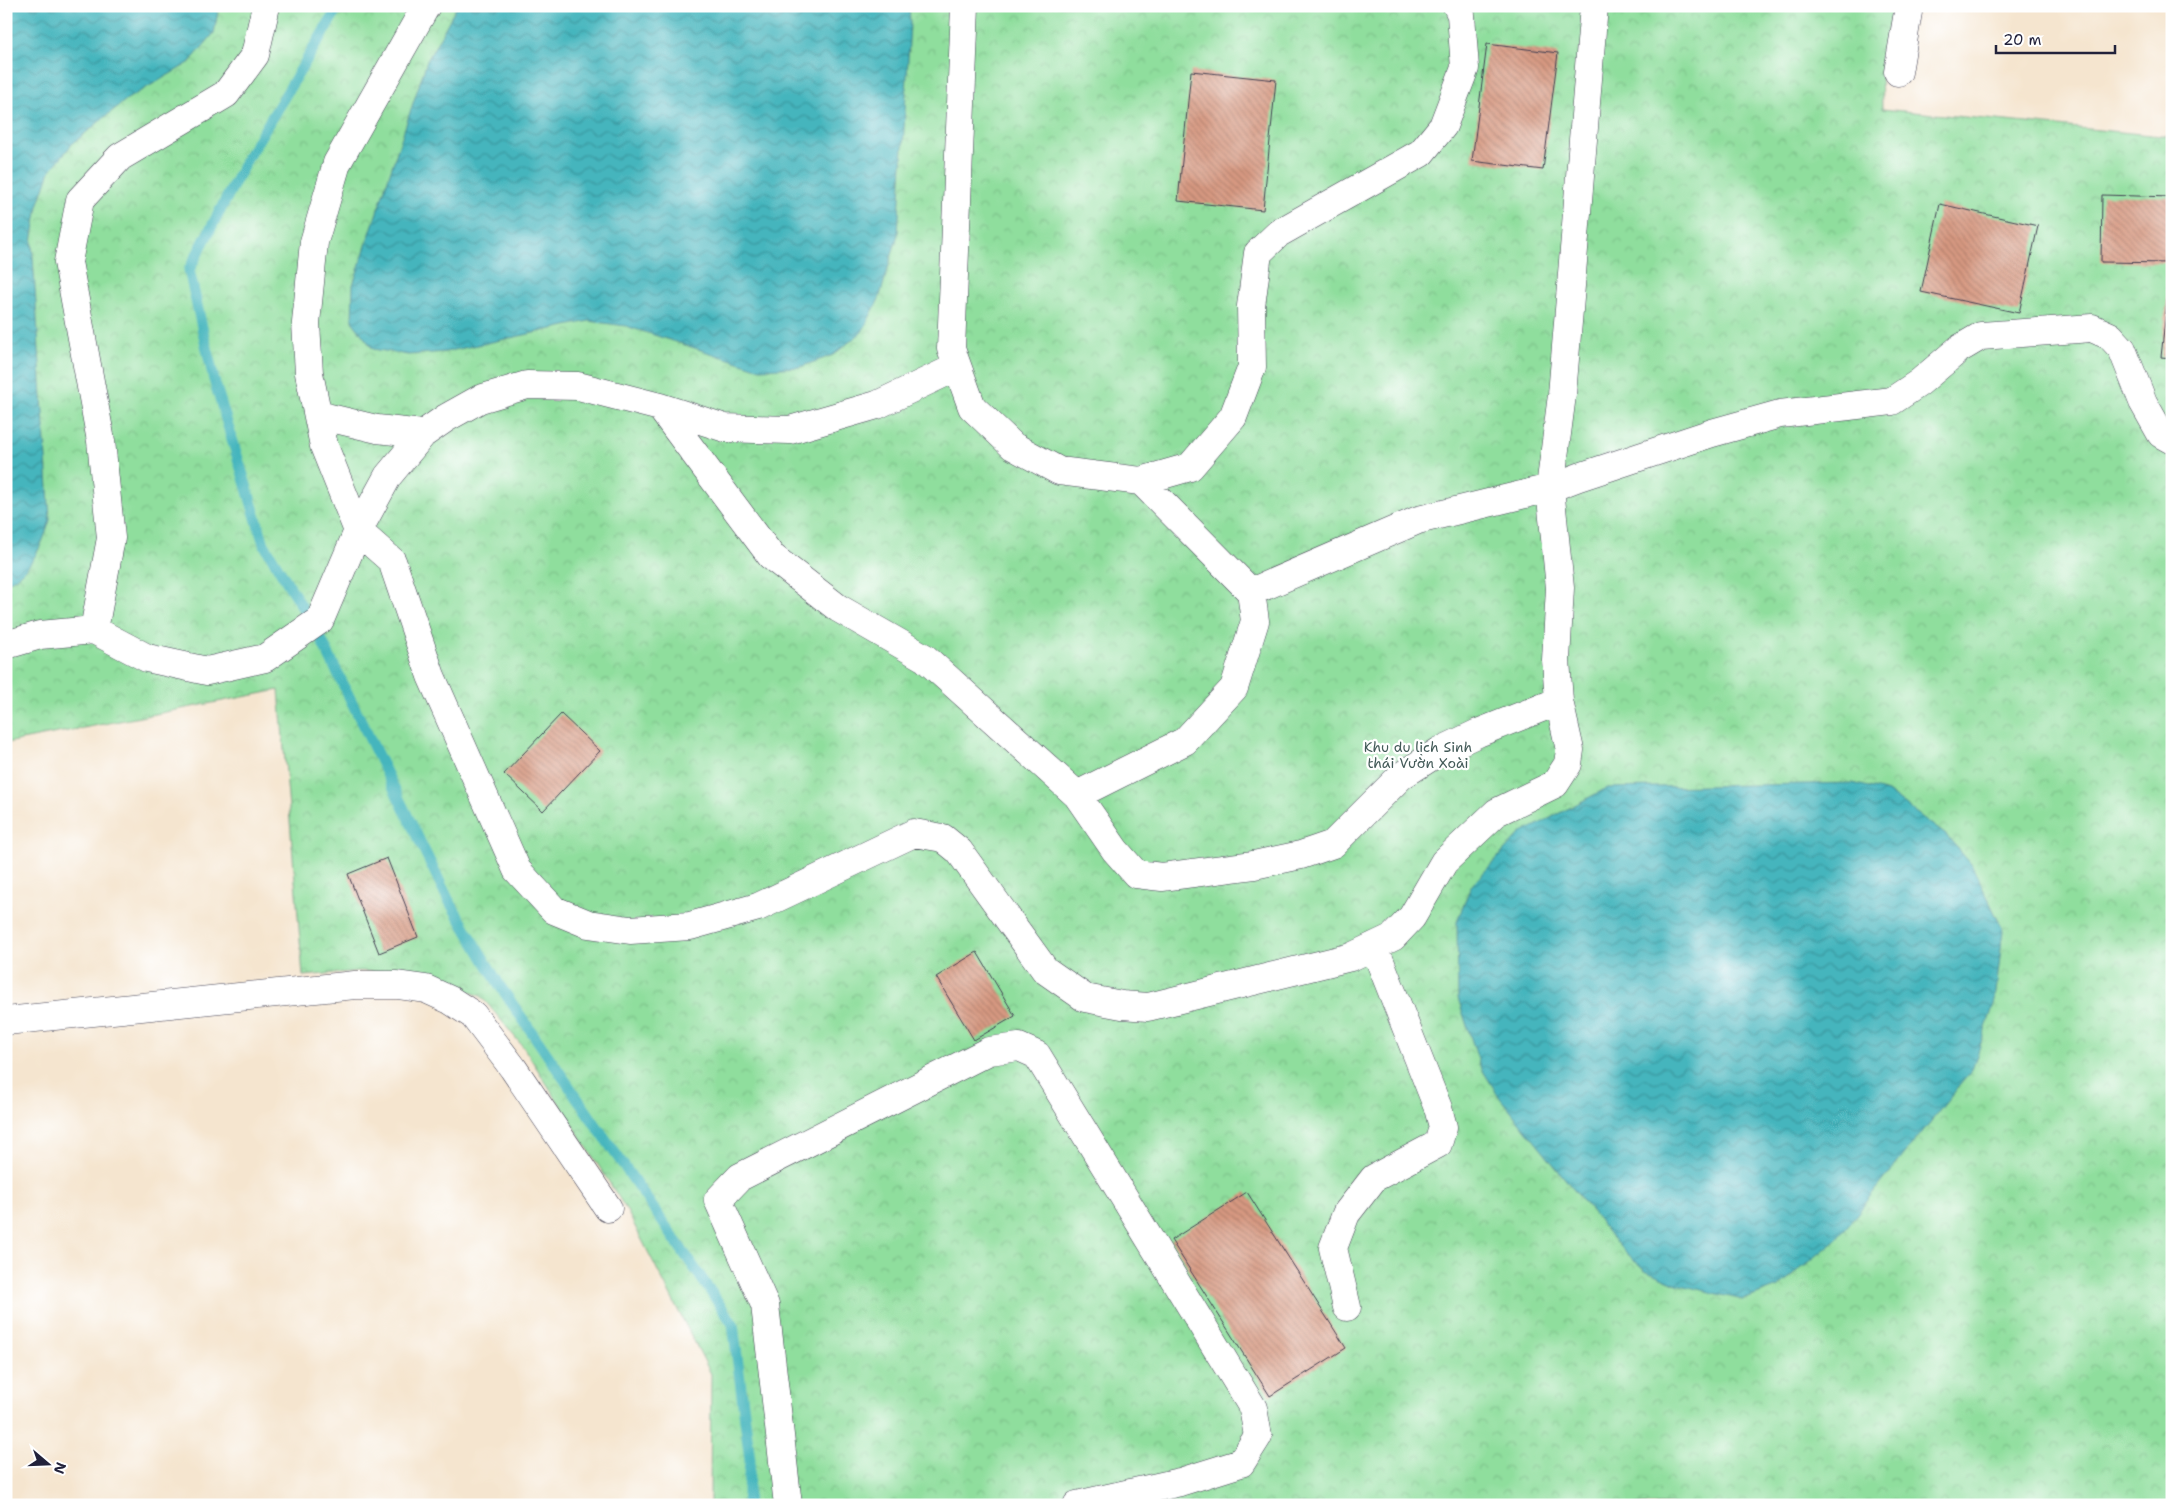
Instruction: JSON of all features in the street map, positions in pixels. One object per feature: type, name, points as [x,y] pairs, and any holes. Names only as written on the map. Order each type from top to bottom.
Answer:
[{"type":"street","points":[[94,630],[111,538],[101,441],[68,262],[80,200],[120,157],[226,94],[255,55],[266,6]]},
{"type":"street","points":[[426,6],[337,163],[314,242],[306,323],[309,373],[324,446],[358,531],[392,561],[431,676],[517,870],[554,910],[588,924],[630,930],[690,926],[758,907],[914,833],[943,838],[959,851],[1045,970],[1085,998],[1122,1005],[1148,1007],[1351,957],[1393,937],[1412,917],[1444,862],[1497,812],[1555,784],[1568,764],[1570,750],[1559,701],[1556,660],[1560,588],[1550,488],[1562,395],[1594,6]]},
{"type":"street","points":[[965,6],[951,350],[972,406],[1013,446],[1059,471],[1141,481],[1190,467],[1233,417],[1252,367],[1251,306],[1258,253],[1279,233],[1421,153],[1442,126],[1465,68],[1461,15],[1458,6]]},
{"type":"street","points":[[1898,72],[1909,6]]},
{"type":"street","points":[[1251,592],[1418,520],[1550,488],[1579,476],[1712,433],[1780,414],[1892,401],[1919,383],[1959,349],[1981,336],[2092,328],[2110,336],[2122,349],[2143,402],[2161,434],[2172,440]]},
{"type":"street","points":[[6,645],[40,635],[94,630],[147,658],[207,671],[265,658],[320,620],[358,531],[388,476],[423,434],[446,418],[480,399],[527,385],[578,386],[660,407],[726,428],[790,430],[877,405],[957,366]]},
{"type":"street","points":[[660,407],[771,556],[838,608],[925,658],[1077,795],[1115,850],[1136,874],[1162,877],[1254,865],[1301,856],[1333,844],[1401,776],[1440,751],[1478,733],[1559,701]]},
{"type":"street","points":[[318,415],[377,429],[423,434]]},
{"type":"street","points":[[1077,795],[1185,741],[1234,688],[1255,621],[1251,592],[1141,481]]},
{"type":"street","points":[[1347,1306],[1333,1248],[1346,1214],[1374,1178],[1438,1144],[1443,1127],[1438,1108],[1374,946]]},
{"type":"street","points":[[6,1021],[355,985],[397,985],[426,989],[450,1000],[473,1015],[513,1068],[608,1208]]},
{"type":"street","points":[[788,1505],[765,1305],[718,1200],[740,1177],[989,1051],[1019,1047],[1037,1055],[1253,1408],[1258,1436],[1241,1463],[1180,1482],[1077,1505]]},
{"type":"green space","name":"Khu du lịch Sinh thái Vườn Xoài","points":[[6,6],[1892,6],[1881,68],[1882,109],[2172,137],[2172,1505],[710,1505],[711,1374],[626,1209],[524,1048],[481,996],[418,974],[361,971],[303,976],[279,690],[6,743]]},
{"type":"water","points":[[6,6],[219,6],[214,33],[189,63],[127,99],[72,144],[50,171],[38,206],[32,242],[50,520],[35,556],[23,572],[6,583]]},
{"type":"water","points":[[457,6],[909,6],[910,23],[898,234],[879,299],[862,332],[833,355],[800,367],[760,369],[626,326],[589,321],[445,352],[408,355],[373,349],[352,321],[353,285],[427,61]]},
{"type":"water","points":[[1853,783],[1888,792],[1946,835],[1971,864],[2003,930],[1995,1001],[1972,1070],[1836,1240],[1778,1287],[1743,1300],[1677,1284],[1645,1270],[1620,1247],[1500,1098],[1480,1066],[1458,998],[1457,922],[1471,886],[1520,834],[1607,788]]},
{"type":"building","points":[[1487,44],[1558,53],[1543,170],[1472,161]]},
{"type":"building","points":[[1191,71],[1276,80],[1263,210],[1178,201]]},
{"type":"building","points":[[2102,195],[2172,197],[2172,263],[2101,262]]},
{"type":"building","points":[[1940,204],[2038,226],[2019,313],[1921,292]]},
{"type":"building","points":[[2170,275],[2172,275],[2172,358],[2161,357]]},
{"type":"building","points":[[561,714],[600,751],[543,811],[504,774]]},
{"type":"building","points":[[387,858],[418,937],[379,953],[348,874]]},
{"type":"building","points":[[977,952],[1015,1016],[974,1040],[936,977]]},
{"type":"building","points":[[1247,1192],[1346,1348],[1270,1396],[1171,1240]]},
{"type":"waterway","points":[[339,6],[248,157],[189,270],[214,380],[264,544],[320,637],[448,899],[500,986],[733,1324],[750,1460],[747,1505]]}]
